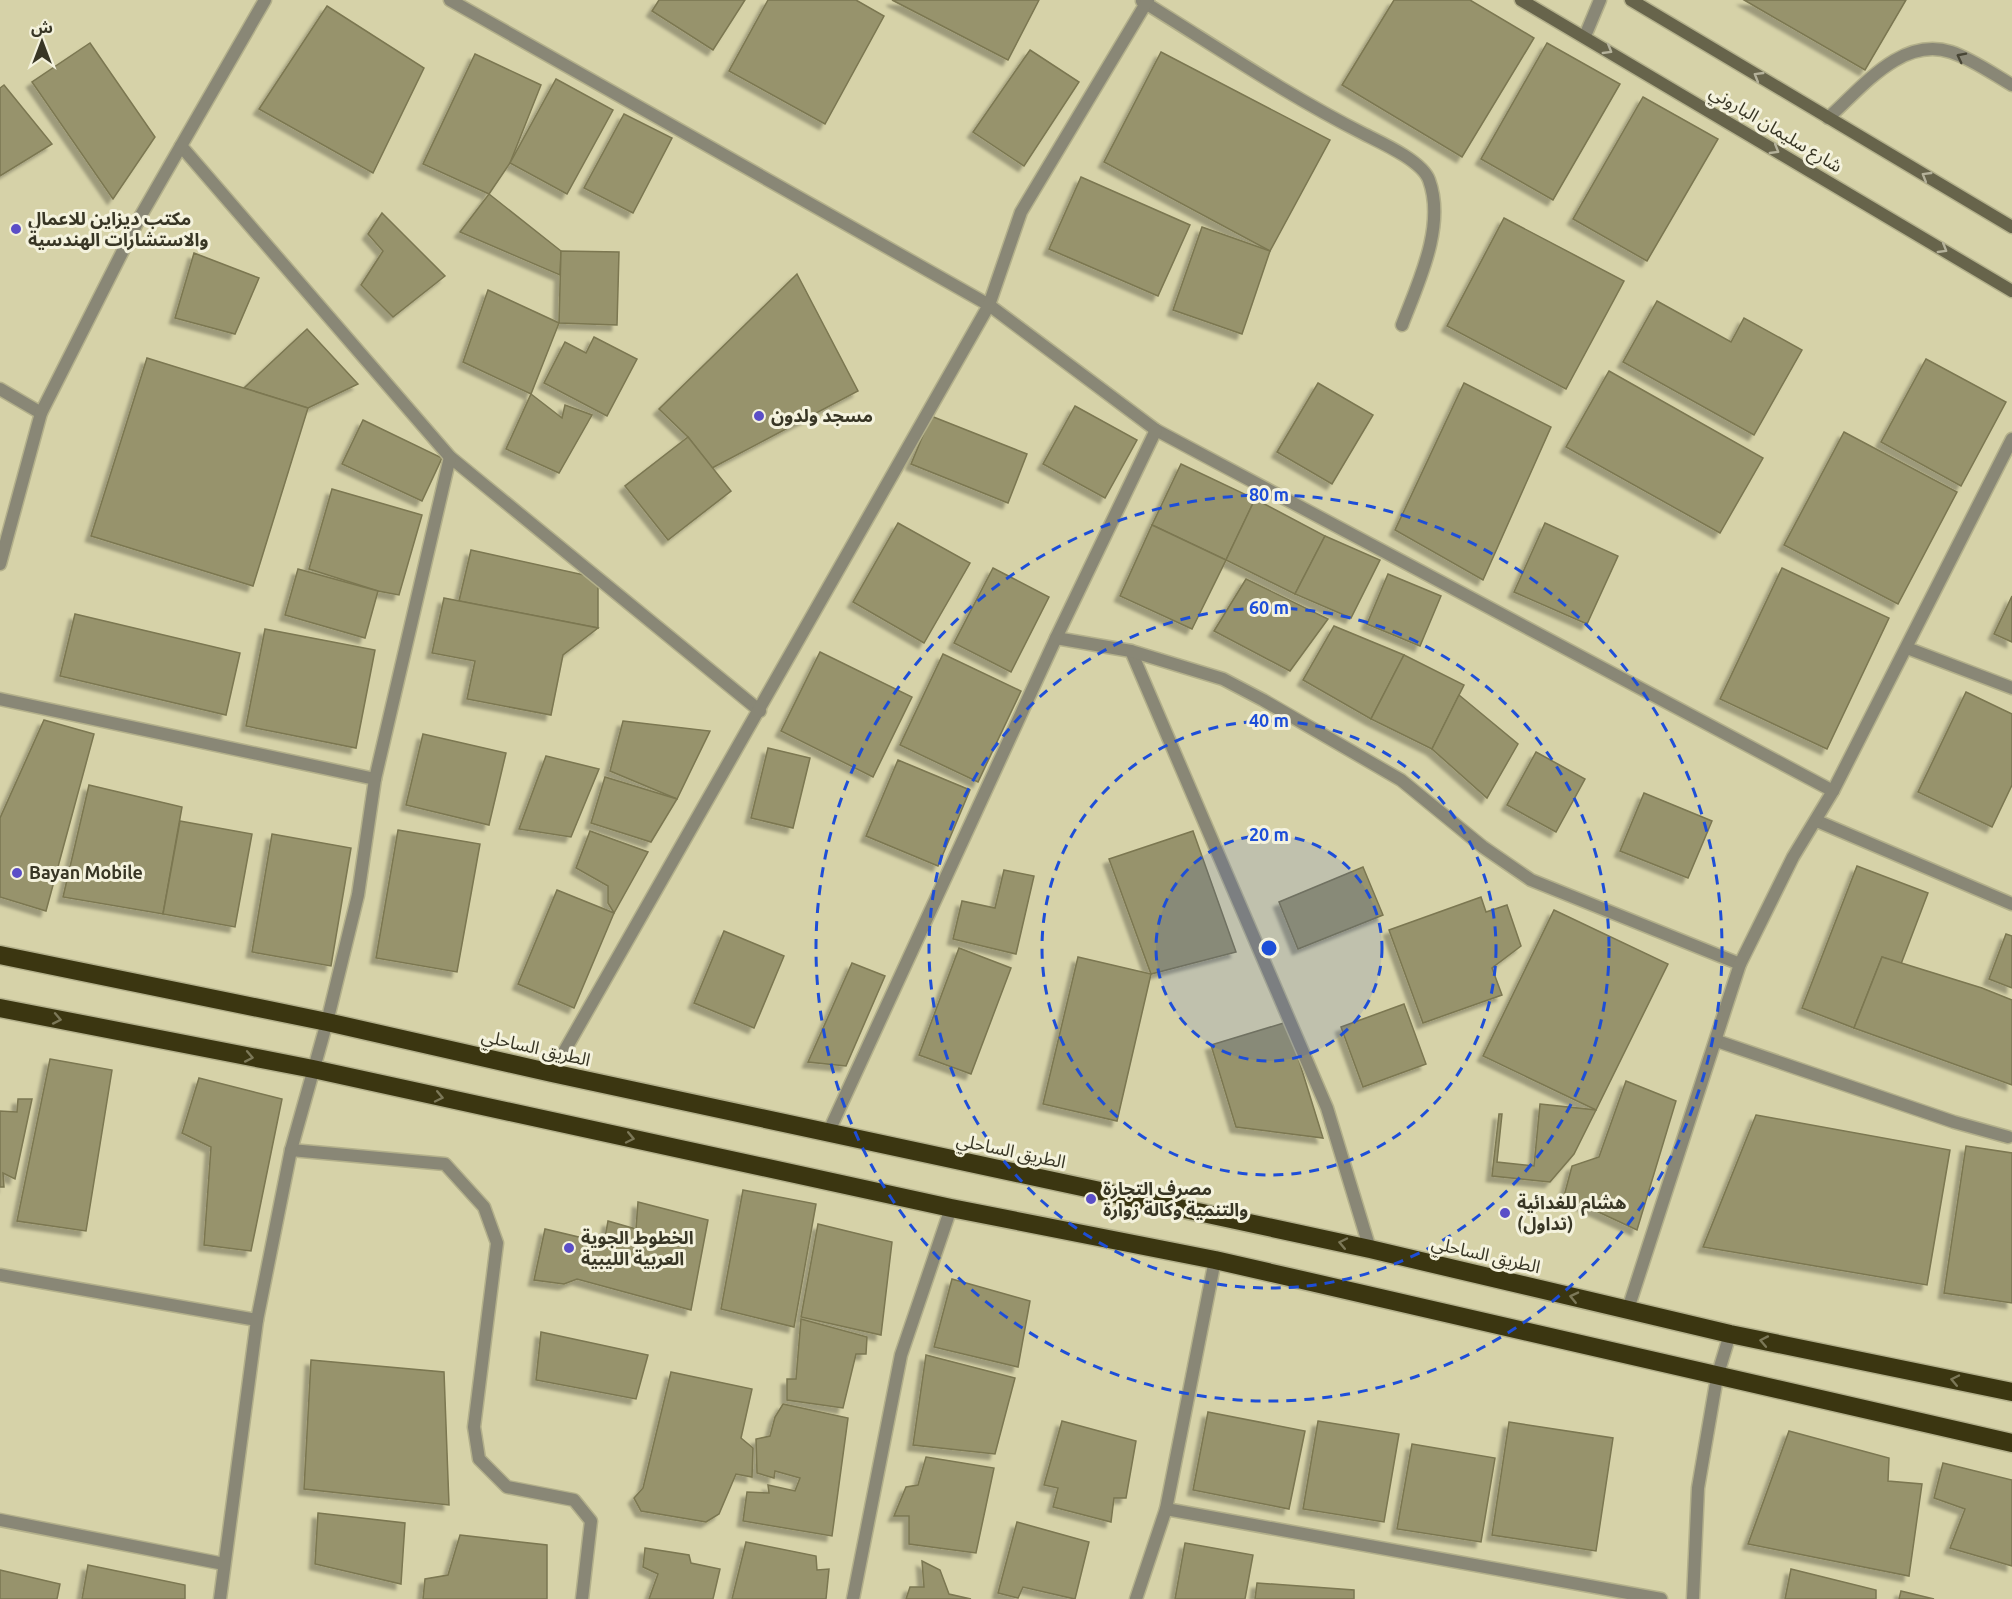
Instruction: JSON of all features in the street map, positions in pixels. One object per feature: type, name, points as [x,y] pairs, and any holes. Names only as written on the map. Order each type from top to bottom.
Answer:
[{"type":"highway","name":"الطريق الساحلي","points":[[0,955],[327,1022],[552,1073],[829,1131],[994,1169],[1370,1249],[1730,1334],[2012,1392]]},
{"type":"highway","points":[[0,1008],[313,1069],[951,1208],[1215,1260],[2012,1443]]},
{"type":"street","points":[[0,564],[41,413],[140,217],[265,0]]},
{"type":"street","points":[[450,0],[989,305],[1156,430],[1833,791]]},
{"type":"street","name":"شارع سليمان الباروني","points":[[1521,0],[1586,36],[2012,291]]},
{"type":"street","points":[[1586,36],[1600,0]]},
{"type":"street","name":"شارع سليمان الباروني","points":[[1631,0],[2012,227]]},
{"type":"street","points":[[552,1073],[989,305],[1021,212],[1145,1],[1333,118],[1404,154],[1429,179],[1433,208],[1430,254],[1402,325]]},
{"type":"street","points":[[1828,118],[1891,62],[1905,53],[1921,48],[1937,48],[1954,53],[2012,85]]},
{"type":"street","points":[[181,146],[450,457],[760,711]]},
{"type":"street","points":[[0,389],[41,413]]},
{"type":"street","points":[[829,1131],[1056,638],[1156,430]]},
{"type":"street","points":[[1628,1309],[1717,1041],[1740,964],[1793,857],[1833,791],[2012,439]]},
{"type":"street","points":[[220,1599],[257,1320],[291,1150],[327,1022],[358,895],[375,779],[450,457]]},
{"type":"street","points":[[1056,638],[1131,651],[1223,679],[1401,780],[1483,847],[1532,880],[1740,964]]},
{"type":"street","points":[[1907,648],[2012,688]]},
{"type":"street","points":[[1131,651],[1327,1108],[1370,1249]]},
{"type":"street","points":[[0,699],[375,779]]},
{"type":"street","points":[[1816,821],[2012,904]]},
{"type":"street","points":[[1717,1041],[1954,1122],[2008,1137]]},
{"type":"street","points":[[291,1150],[445,1164],[484,1207],[497,1243],[474,1427],[479,1459],[507,1486],[574,1500],[591,1521],[582,1599]]},
{"type":"street","points":[[853,1599],[901,1355],[951,1208]]},
{"type":"street","points":[[1136,1599],[1166,1509],[1215,1260]]},
{"type":"street","points":[[0,1275],[257,1320]]},
{"type":"street","points":[[1693,1599],[1698,1488],[1717,1377],[1730,1334]]},
{"type":"street","points":[[1166,1509],[1661,1599]]},
{"type":"street","points":[[0,1520],[224,1564]]},
{"type":"building","points":[[659,0],[745,0],[713,50],[652,11]]},
{"type":"building","points":[[768,0],[856,0],[884,16],[825,124],[729,71]]},
{"type":"building","points":[[892,0],[1039,0],[1008,60]]},
{"type":"building","points":[[1394,0],[1470,0],[1534,38],[1462,157],[1342,85]]},
{"type":"building","points":[[1744,0],[1906,0],[1865,70]]},
{"type":"building","points":[[327,6],[424,68],[373,173],[259,109]]},
{"type":"building","points":[[90,43],[155,137],[113,199],[32,82]]},
{"type":"building","points":[[1547,43],[1620,84],[1553,200],[1481,159]]},
{"type":"building","points":[[1030,50],[1079,82],[1024,166],[973,132]]},
{"type":"building","points":[[1161,52],[1330,140],[1270,251],[1104,162]]},
{"type":"building","points":[[475,54],[541,85],[510,163],[489,194],[423,164]]},
{"type":"building","points":[[556,79],[613,110],[567,194],[510,163]]},
{"type":"building","points":[[4,85],[52,144],[0,176],[0,88]]},
{"type":"building","points":[[1643,97],[1718,139],[1647,261],[1573,219]]},
{"type":"building","points":[[624,114],[672,138],[633,213],[584,188]]},
{"type":"building","points":[[1081,177],[1190,225],[1158,296],[1049,249]]},
{"type":"building","points":[[489,194],[561,251],[560,275],[460,232]]},
{"type":"building","points":[[382,213],[445,276],[393,317],[361,285],[383,251],[368,234]]},
{"type":"building","points":[[1504,218],[1624,281],[1566,389],[1447,326]]},
{"type":"building","points":[[1202,227],[1270,251],[1242,334],[1173,310]]},
{"type":"building","points":[[561,251],[619,252],[617,325],[559,323]]},
{"type":"building","points":[[194,253],[259,278],[235,334],[175,318]]},
{"type":"building","points":[[797,274],[858,391],[712,468],[688,437],[659,409]]},
{"type":"building","points":[[488,290],[559,323],[531,394],[463,362]]},
{"type":"building","points":[[1657,301],[1731,342],[1744,318],[1802,350],[1754,435],[1623,362]]},
{"type":"building","points":[[307,329],[358,384],[308,408],[244,388]]},
{"type":"building","points":[[594,337],[637,359],[607,416],[544,383],[565,342],[586,353]]},
{"type":"building","points":[[147,358],[308,408],[253,586],[91,536]]},
{"type":"building","points":[[1926,359],[2006,402],[1961,486],[1881,442]]},
{"type":"building","points":[[1609,371],[1763,458],[1720,533],[1566,447]]},
{"type":"building","points":[[1318,383],[1373,415],[1332,484],[1277,452]]},
{"type":"building","points":[[1464,383],[1551,427],[1483,580],[1395,530]]},
{"type":"building","points":[[531,394],[562,418],[565,405],[592,415],[559,473],[506,449]]},
{"type":"building","points":[[1075,406],[1137,440],[1105,498],[1043,464]]},
{"type":"building","points":[[931,416],[1027,454],[1008,503],[911,464]]},
{"type":"building","points":[[363,420],[442,458],[422,501],[342,464]]},
{"type":"building","points":[[1844,432],[1957,492],[1898,604],[1784,545]]},
{"type":"building","points":[[688,437],[731,491],[668,540],[625,486]]},
{"type":"building","points":[[1181,464],[1255,499],[1226,560],[1152,525]]},
{"type":"building","points":[[332,489],[422,515],[399,595],[378,591],[309,569]]},
{"type":"building","points":[[1255,499],[1325,536],[1295,594],[1226,560]]},
{"type":"building","points":[[898,523],[970,563],[924,643],[853,602]]},
{"type":"building","points":[[1545,523],[1618,556],[1587,624],[1514,592]]},
{"type":"building","points":[[1152,525],[1226,560],[1192,629],[1120,596]]},
{"type":"building","points":[[1325,536],[1380,560],[1351,618],[1295,594]]},
{"type":"building","points":[[471,550],[598,578],[598,628],[459,601]]},
{"type":"building","points":[[993,568],[1049,597],[1011,672],[954,643]]},
{"type":"building","points":[[1782,568],[1889,618],[1827,749],[1720,699]]},
{"type":"building","points":[[298,569],[378,591],[365,638],[285,615]]},
{"type":"building","points":[[1388,574],[1441,596],[1420,646],[1367,624]]},
{"type":"building","points":[[1246,579],[1328,619],[1290,671],[1214,631]]},
{"type":"building","points":[[2012,596],[2012,642],[1994,634]]},
{"type":"building","points":[[444,598],[598,628],[563,655],[551,715],[467,699],[475,661],[432,653]]},
{"type":"building","points":[[75,614],[240,653],[226,715],[60,676]]},
{"type":"building","points":[[1334,626],[1404,655],[1371,719],[1303,680]]},
{"type":"building","points":[[265,629],[375,650],[356,748],[246,726]]},
{"type":"building","points":[[820,652],[912,697],[873,777],[781,731]]},
{"type":"building","points":[[943,654],[1021,691],[978,782],[900,745]]},
{"type":"building","points":[[1404,655],[1464,685],[1432,749],[1371,719]]},
{"type":"building","points":[[1966,692],[2012,714],[2012,785],[1992,827],[1918,792]]},
{"type":"building","points":[[1459,695],[1518,744],[1487,798],[1432,749]]},
{"type":"building","points":[[44,720],[94,734],[46,911],[0,897],[0,818]]},
{"type":"building","points":[[623,721],[710,731],[677,799],[610,771]]},
{"type":"building","points":[[423,734],[506,753],[489,825],[406,805]]},
{"type":"building","points":[[768,748],[810,758],[793,828],[751,818]]},
{"type":"building","points":[[1536,752],[1585,779],[1556,832],[1507,805]]},
{"type":"building","points":[[546,756],[599,769],[571,837],[519,829]]},
{"type":"building","points":[[898,760],[970,790],[938,866],[866,836]]},
{"type":"building","points":[[605,777],[677,799],[651,842],[591,823]]},
{"type":"building","points":[[89,785],[182,807],[163,914],[63,897]]},
{"type":"building","points":[[1644,793],[1712,821],[1688,878],[1620,851]]},
{"type":"building","points":[[180,821],[252,834],[235,927],[163,914]]},
{"type":"building","points":[[398,830],[480,844],[457,972],[376,958]]},
{"type":"building","points":[[590,831],[648,852],[614,913],[608,903],[608,886],[576,868]]},
{"type":"building","points":[[1193,831],[1236,952],[1151,974],[1109,859]]},
{"type":"building","points":[[272,834],[351,848],[331,966],[252,952]]},
{"type":"building","points":[[1857,866],[1928,893],[1901,964],[1882,957],[1854,1028],[1802,1008]]},
{"type":"building","points":[[1363,867],[1383,915],[1298,949],[1279,902]]},
{"type":"building","points":[[1004,870],[1034,876],[1016,954],[953,939],[962,901],[995,908]]},
{"type":"building","points":[[557,890],[614,913],[574,1008],[518,984]]},
{"type":"building","points":[[1481,897],[1486,912],[1507,905],[1521,946],[1492,968],[1502,995],[1423,1023],[1389,930]]},
{"type":"building","points":[[1554,910],[1668,964],[1596,1110],[1483,1056]]},
{"type":"building","points":[[724,931],[784,956],[754,1028],[694,1003]]},
{"type":"building","points":[[2006,934],[2012,936],[2012,988],[1989,979]]},
{"type":"building","points":[[959,948],[1011,968],[971,1074],[919,1055]]},
{"type":"building","points":[[1078,957],[1151,974],[1117,1121],[1043,1104]]},
{"type":"building","points":[[1882,957],[1982,988],[2012,1000],[2012,1085],[1854,1028]]},
{"type":"building","points":[[852,963],[885,976],[846,1066],[808,1062]]},
{"type":"building","points":[[1404,1004],[1426,1064],[1363,1087],[1341,1027]]},
{"type":"building","points":[[1287,1022],[1323,1138],[1236,1127],[1211,1045]]},
{"type":"building","points":[[50,1059],[112,1070],[86,1231],[17,1221]]},
{"type":"building","points":[[199,1078],[282,1099],[251,1251],[204,1245],[211,1147],[182,1133]]},
{"type":"building","points":[[1626,1081],[1676,1101],[1637,1230],[1564,1196],[1572,1166],[1599,1157]]},
{"type":"building","points":[[18,1099],[32,1099],[15,1179],[3,1173],[4,1187],[0,1187],[0,1111],[17,1112]]},
{"type":"building","points":[[1540,1104],[1596,1110],[1574,1154],[1550,1182],[1492,1176],[1499,1114],[1502,1114],[1497,1162],[1534,1166]]},
{"type":"building","points":[[1756,1115],[1950,1150],[1927,1285],[1703,1247]]},
{"type":"building","points":[[1966,1146],[2012,1153],[2012,1303],[1944,1293]]},
{"type":"building","points":[[743,1190],[816,1204],[794,1327],[721,1309]]},
{"type":"building","points":[[638,1202],[708,1220],[691,1310],[577,1279],[564,1284],[534,1280],[545,1229],[604,1243],[608,1221],[636,1229]]},
{"type":"building","points":[[818,1224],[892,1242],[881,1335],[801,1317]]},
{"type":"building","points":[[952,1279],[1030,1301],[1018,1367],[934,1347]]},
{"type":"building","points":[[801,1319],[867,1337],[866,1354],[856,1354],[843,1408],[787,1400],[787,1379],[796,1379]]},
{"type":"building","points":[[541,1332],[648,1355],[636,1399],[536,1380]]},
{"type":"building","points":[[926,1355],[1015,1378],[995,1454],[913,1445]]},
{"type":"building","points":[[311,1360],[444,1372],[449,1505],[304,1489]]},
{"type":"building","points":[[671,1372],[752,1389],[741,1438],[753,1448],[752,1477],[736,1474],[719,1514],[706,1522],[641,1511],[634,1498],[643,1488]]},
{"type":"building","points":[[783,1404],[848,1418],[832,1536],[743,1521],[747,1492],[769,1493],[768,1485],[795,1491],[800,1478],[775,1471],[774,1478],[757,1473],[756,1439],[770,1436],[775,1417]]},
{"type":"building","points":[[1208,1412],[1305,1431],[1289,1509],[1193,1490]]},
{"type":"building","points":[[1062,1421],[1136,1441],[1126,1498],[1114,1498],[1111,1522],[1053,1507],[1058,1488],[1044,1485]]},
{"type":"building","points":[[1318,1421],[1399,1434],[1384,1522],[1303,1509]]},
{"type":"building","points":[[1509,1422],[1613,1438],[1596,1551],[1492,1535]]},
{"type":"building","points":[[1789,1431],[1889,1458],[1888,1481],[1922,1484],[1909,1576],[1748,1544]]},
{"type":"building","points":[[1412,1444],[1495,1458],[1481,1542],[1397,1529]]},
{"type":"building","points":[[926,1457],[994,1468],[976,1553],[909,1544],[909,1516],[894,1516],[906,1487],[918,1485]]},
{"type":"building","points":[[1943,1463],[2012,1480],[2012,1566],[1950,1548],[1965,1509],[1934,1498]]},
{"type":"building","points":[[318,1513],[405,1523],[401,1584],[315,1564]]},
{"type":"building","points":[[1017,1522],[1089,1542],[1075,1599],[1023,1587],[1018,1598],[998,1593]]},
{"type":"building","points":[[460,1535],[547,1545],[547,1599],[423,1599],[425,1579],[448,1575]]},
{"type":"building","points":[[746,1542],[816,1556],[817,1570],[829,1569],[826,1599],[732,1599]]},
{"type":"building","points":[[1185,1543],[1253,1555],[1245,1599],[1175,1599]]},
{"type":"building","points":[[645,1548],[689,1555],[691,1563],[720,1569],[713,1599],[649,1599],[658,1574],[643,1567]]},
{"type":"building","points":[[922,1561],[940,1570],[949,1594],[971,1599],[906,1599],[910,1587],[924,1587]]},
{"type":"building","points":[[88,1565],[185,1585],[185,1599],[82,1599]]},
{"type":"building","points":[[1791,1569],[1876,1590],[1876,1599],[1785,1599]]},
{"type":"building","points":[[0,1570],[60,1584],[57,1599],[0,1599]]},
{"type":"building","points":[[1257,1583],[1354,1590],[1354,1599],[1255,1599]]},
{"type":"building","points":[[1901,1591],[1934,1599],[1899,1599]]},
{"type":"place","name":"مكتب ديزاين للاعمال والاستشارات الهندسية","points":[[16,229]]},
{"type":"place","name":"مسجد ولدون","points":[[759,416]]},
{"type":"place","name":"Bayan Mobile","points":[[17,873]]},
{"type":"place","name":"مصرف التجارة والتنمية وكالة زوارة","points":[[1091,1199]]},
{"type":"place","name":"هشام للغدائية (تداول)","points":[[1505,1213]]},
{"type":"place","name":"الخطوط الجوية العربية الليبية","points":[[569,1248]]}]
